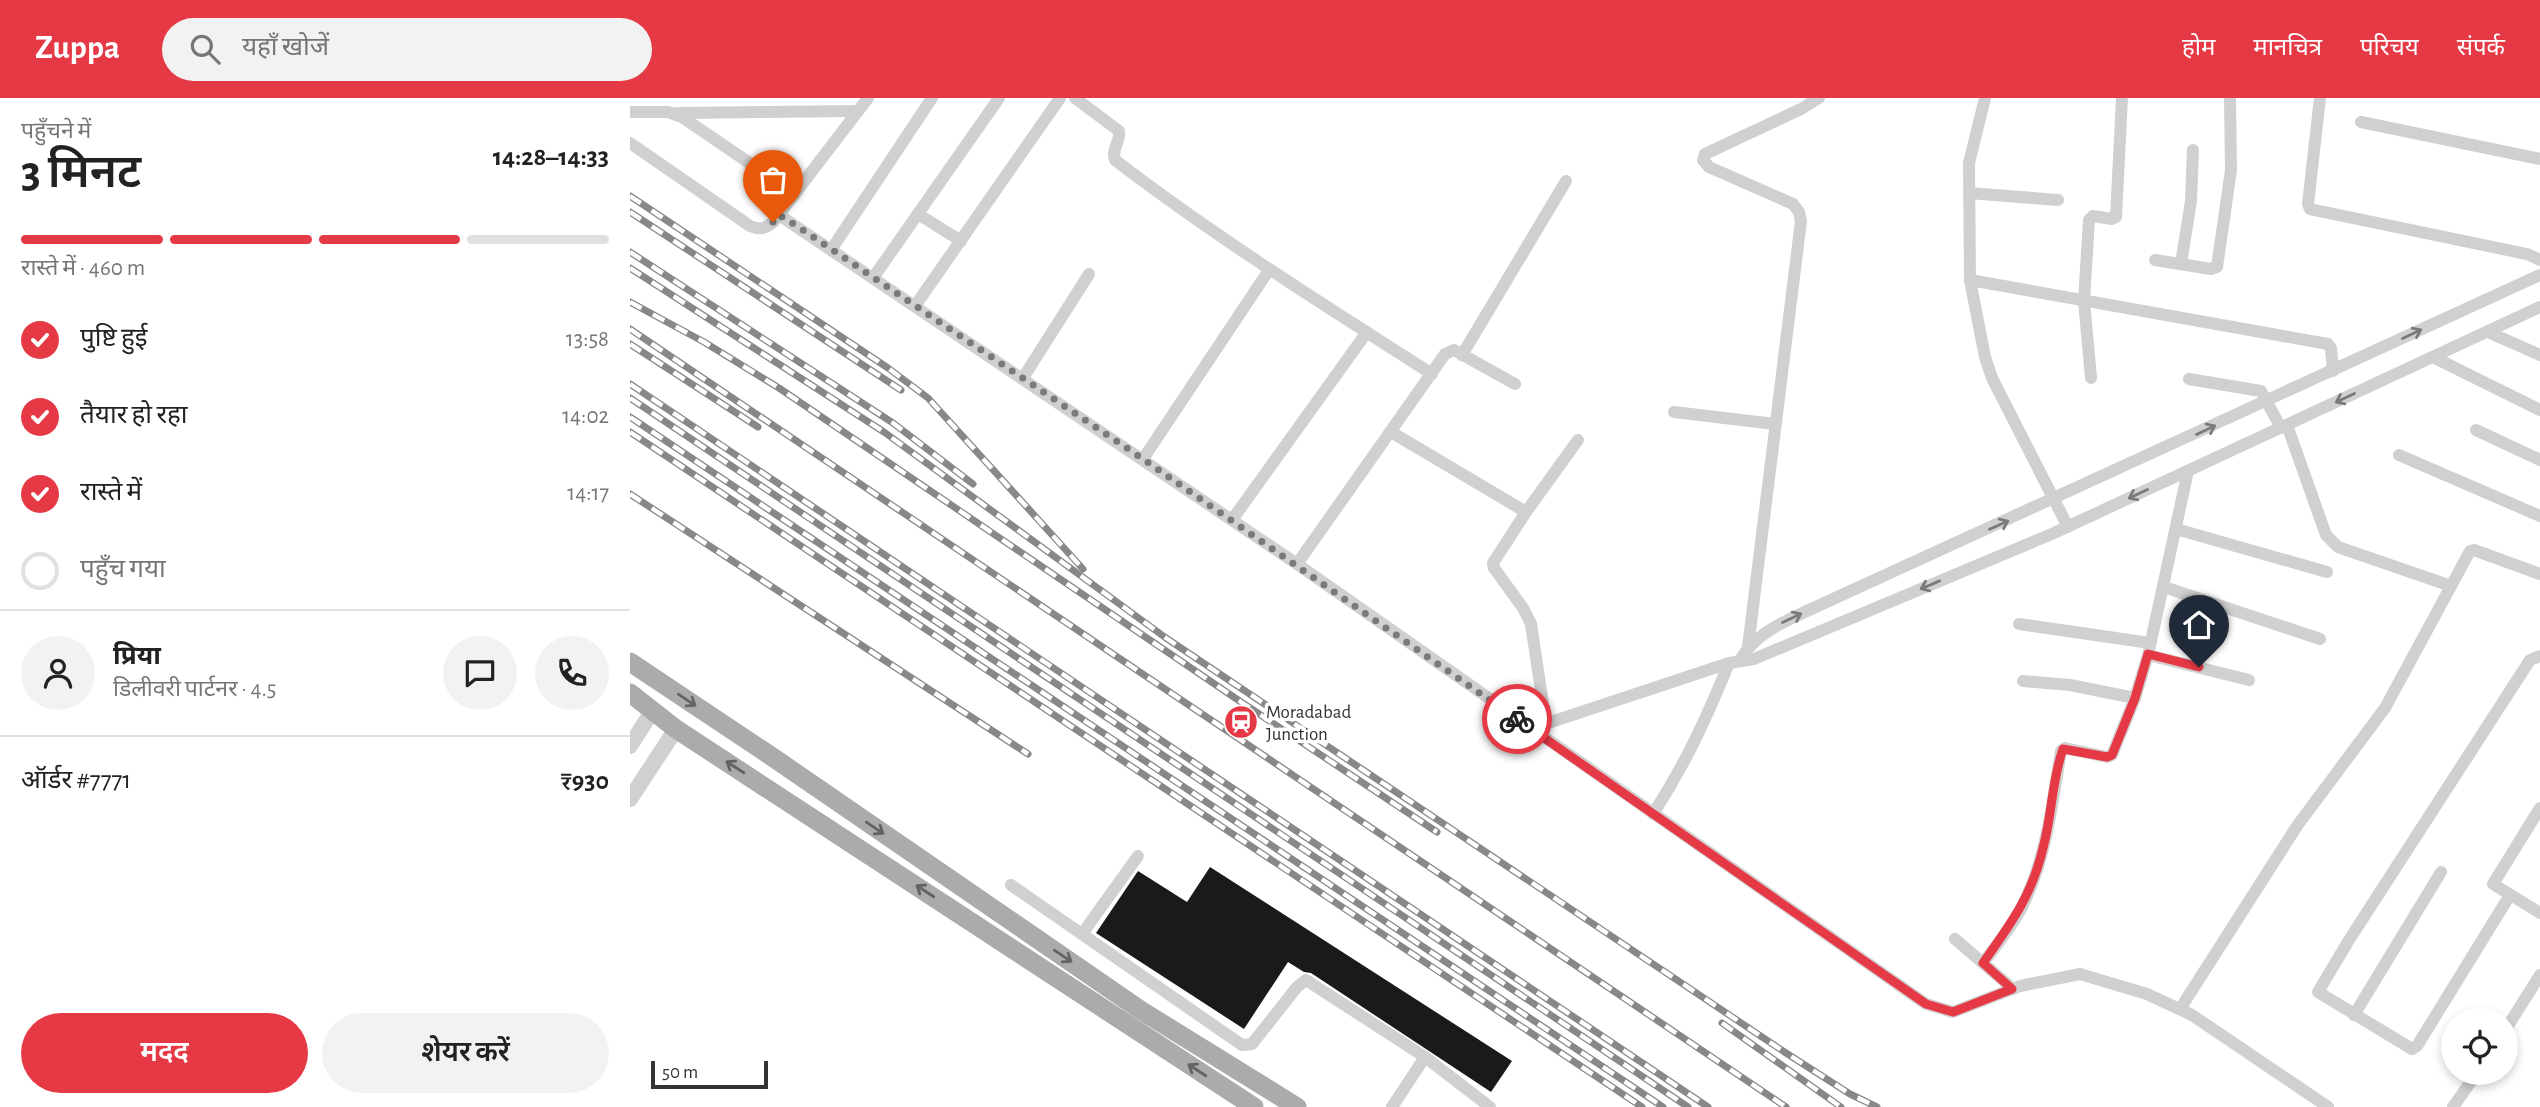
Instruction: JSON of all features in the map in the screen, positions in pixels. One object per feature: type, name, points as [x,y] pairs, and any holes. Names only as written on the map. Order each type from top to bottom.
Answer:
[{"type":"main road","points":[[630,662],[1142,1011],[1297,1107]]},
{"type":"main road","points":[[630,693],[676,729],[1254,1107]]},
{"type":"main road","points":[[964,917],[980,899]]},
{"type":"main road","points":[[1229,1090],[1241,1072]]},
{"type":"street","points":[[630,143],[750,226],[765,228],[779,215],[868,98]]},
{"type":"street","points":[[831,250],[932,98]]},
{"type":"street","points":[[873,278],[999,98]]},
{"type":"street","points":[[915,306],[1060,98]]},
{"type":"street","points":[[1075,98],[1119,131],[1115,160],[1269,270],[1432,374]]},
{"type":"street","points":[[1748,647],[1800,235],[1799,212],[1793,204],[1709,167],[1703,160],[1705,155],[1819,98]]},
{"type":"street","points":[[1986,98],[1969,163],[1970,279],[1985,357],[1992,378],[2068,527]]},
{"type":"street","points":[[2091,378],[2084,301],[2090,220],[2093,216],[2112,219],[2116,217],[2122,98]]},
{"type":"street","points":[[2155,260],[2211,269],[2218,265],[2231,170],[2230,98]]},
{"type":"street","points":[[2320,98],[2308,204],[2310,209],[2527,254],[2540,260]]},
{"type":"street","points":[[630,112],[858,111]]},
{"type":"street","points":[[675,113],[795,194]]},
{"type":"street","points":[[2361,122],[2540,159]]},
{"type":"street","points":[[2180,264],[2191,201],[2193,150]]},
{"type":"street","points":[[1462,355],[1566,181]]},
{"type":"street","points":[[1969,193],[2058,200]]},
{"type":"street","points":[[918,214],[961,241]]},
{"type":"street","points":[[779,215],[1232,520],[1926,1004],[1953,1012],[2012,989],[2080,974],[2147,994],[2192,1014],[2328,1107]]},
{"type":"street","points":[[1143,459],[1269,270]]},
{"type":"street","points":[[1023,378],[1089,274]]},
{"type":"street","points":[[1653,814],[1681,771],[1735,662],[1760,636],[1787,621],[2540,275]]},
{"type":"street","points":[[1970,279],[2328,344],[2331,348],[2333,371]]},
{"type":"street","points":[[1530,729],[1735,662],[1754,659],[2068,527],[2540,307]]},
{"type":"street","points":[[2488,331],[2540,355]]},
{"type":"street","points":[[1232,520],[1367,332]]},
{"type":"street","points":[[1297,565],[1450,351],[1454,350],[1514,384]]},
{"type":"street","points":[[2434,357],[2540,410]]},
{"type":"street","points":[[2189,379],[2259,390],[2284,426],[2326,535],[2338,547],[2451,586]]},
{"type":"street","points":[[1674,412],[1775,424]]},
{"type":"street","points":[[2476,430],[2540,460]]},
{"type":"street","points":[[1391,432],[1526,512]]},
{"type":"street","points":[[1546,724],[1531,624],[1493,564],[1577,440]]},
{"type":"street","points":[[2399,455],[2540,516]]},
{"type":"street","points":[[1983,963],[2019,913],[2034,882],[2045,844],[2062,751],[2065,748],[2107,757],[2112,755],[2135,698],[2149,649],[2188,471]]},
{"type":"street","points":[[2176,529],[2327,572]]},
{"type":"street","points":[[2180,1009],[2297,826],[2385,708],[2472,550],[2540,574]]},
{"type":"street","points":[[2164,587],[2320,639]]},
{"type":"street","points":[[2019,624],[2149,649],[2249,680]]},
{"type":"street","points":[[2510,895],[2417,1046],[2408,1048],[2318,990],[2530,660],[2540,656]]},
{"type":"street","points":[[2023,681],[2070,685],[2135,698]]},
{"type":"street","points":[[630,746],[653,710]]},
{"type":"street","points":[[630,799],[676,729]]},
{"type":"street","points":[[2540,808],[2493,882],[2495,886],[2540,913]]},
{"type":"street","points":[[1082,934],[1139,856]]},
{"type":"street","points":[[2354,1015],[2441,872]]},
{"type":"street","points":[[1011,885],[1242,1045],[1252,1044],[1297,987],[1307,980],[1425,1057],[1490,1107]]},
{"type":"street","points":[[1955,939],[2012,989]]},
{"type":"street","points":[[2518,1010],[2540,975]]},
{"type":"street","points":[[1392,1107],[1425,1057]]},
{"type":"street","points":[[2453,1107],[2469,1085]]},
{"type":"building","points":[[1210,867],[1512,1061],[1491,1092],[1311,973],[1304,972],[1288,962],[1244,1029],[1096,933],[1138,871],[1187,902]]},
{"type":"railway","points":[[630,196],[888,368],[928,398],[1083,569]]},
{"type":"railway","points":[[630,212],[901,390]]},
{"type":"railway","points":[[630,252],[893,423],[973,484]]},
{"type":"railway","points":[[630,268],[884,432],[1166,638],[1786,1053],[1850,1094],[1877,1107]]},
{"type":"railway","points":[[630,302],[704,342],[779,388],[1437,832]]},
{"type":"railway","points":[[630,329],[1786,1107]]},
{"type":"railway","points":[[630,344],[758,427]]},
{"type":"railway","points":[[630,384],[1708,1107]]},
{"type":"railway","points":[[630,398],[1688,1107]]},
{"type":"railway","points":[[630,417],[1663,1107]]},
{"type":"railway","points":[[630,432],[1642,1107]]},
{"type":"railway","points":[[630,494],[1028,754]]},
{"type":"railway","points":[[1722,1023],[1841,1107]]},
{"type":"way so far","points":[[773,222],[779,215],[797,226],[1143,459],[1517,719]]},
{"type":"place","name":"Moradabad Junction","points":[[1241,722]]},
{"type":"route","points":[[1517,719],[1926,1004],[1953,1012],[2012,989],[1983,963],[2019,913],[2034,882],[2045,844],[2063,749],[2107,757],[2112,755],[2135,698],[2148,654],[2199,667]]}]
